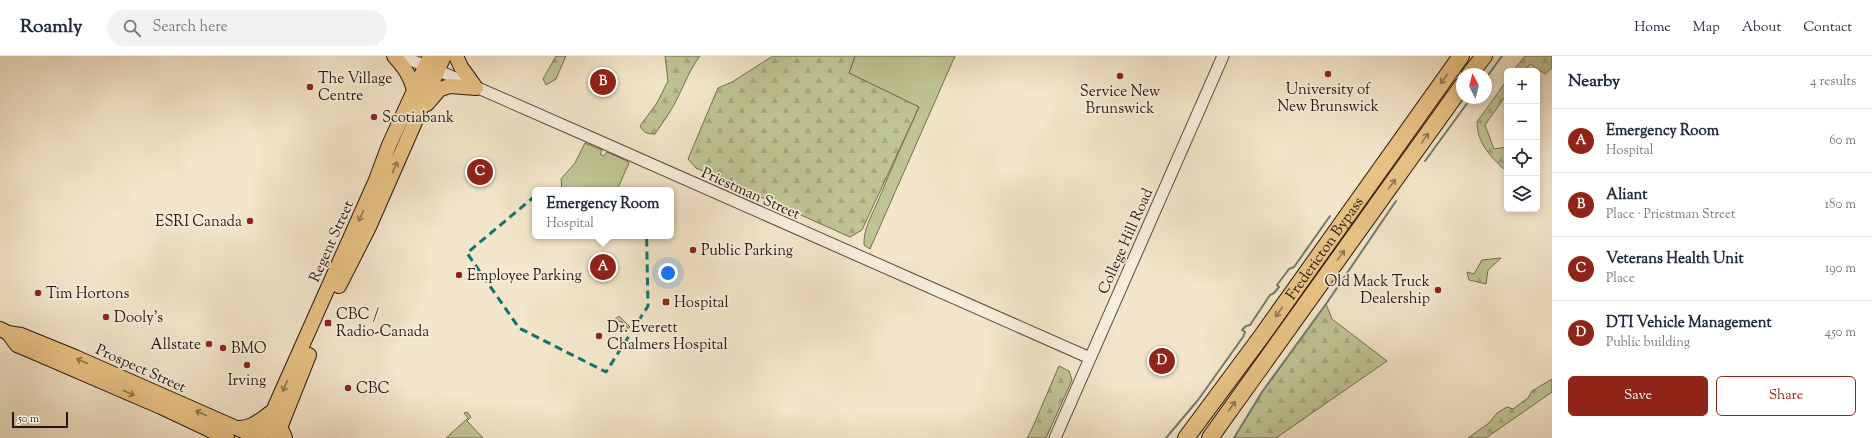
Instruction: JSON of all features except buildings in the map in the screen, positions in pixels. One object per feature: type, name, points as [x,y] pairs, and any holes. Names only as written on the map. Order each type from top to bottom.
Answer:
[{"type":"highway","name":"Fredericton Bypass","points":[[1186,438],[1211,402],[1261,337],[1461,56]]},
{"type":"highway","points":[[1475,68],[1484,56]]},
{"type":"highway","name":"Fredericton Bypass","points":[[1210,438],[1456,94]]},
{"type":"highway","points":[[1180,438],[1211,402]]},
{"type":"main road","points":[[394,56],[406,69],[414,90]]},
{"type":"main road","name":"Regent Street","points":[[260,438],[274,411],[414,90],[430,64],[444,56]]},
{"type":"main road","points":[[456,56],[461,67],[476,88]]},
{"type":"main road","name":"Regent Street","points":[[280,435],[306,361],[332,302],[369,227],[420,108],[430,64]]},
{"type":"main road","points":[[420,108],[429,103],[432,97],[440,89],[450,86],[476,88]]},
{"type":"main road","name":"Prospect Street","points":[[4,331],[21,335],[71,356],[232,433]]},
{"type":"main road","name":"Prospect Street","points":[[4,331],[17,345],[216,434],[232,433],[260,438]]},
{"type":"main road","points":[[232,433],[253,426],[274,411]]},
{"type":"street","name":"Priestman Street","points":[[400,56],[430,64],[476,88],[1090,358]]},
{"type":"street","name":"College Hill Road","points":[[1055,438],[1223,56]]},
{"type":"highlighted area","points":[[535,196],[646,207],[648,306],[606,372],[519,328],[467,253]]},
{"type":"green space","points":[[556,56],[566,56],[556,79],[546,85],[543,79]]},
{"type":"green space","points":[[665,56],[700,56],[690,71],[676,102],[655,134],[648,133],[644,132],[640,126],[657,103],[668,81]]},
{"type":"green space","points":[[773,56],[855,56],[849,73],[919,107],[862,230],[850,237],[696,168],[688,159],[718,88],[732,82]]},
{"type":"green space","points":[[855,56],[955,56],[870,249],[864,245],[866,228],[919,107],[849,73]]},
{"type":"green space","points":[[1525,56],[1552,56],[1552,68],[1545,74],[1540,71],[1540,68],[1536,68],[1530,64],[1527,68],[1515,68]]},
{"type":"green space","points":[[1504,84],[1504,98],[1485,125],[1494,149],[1504,147],[1504,169],[1486,150],[1478,130],[1477,122],[1490,104],[1492,104],[1492,101]]},
{"type":"green space","points":[[585,143],[602,150],[600,154],[604,156],[607,152],[629,163],[618,187],[562,187],[561,179],[575,163]]},
{"type":"green space","points":[[1501,258],[1488,270],[1486,284],[1469,280],[1467,272],[1474,274],[1482,260]]},
{"type":"green space","points":[[1326,304],[1332,319],[1387,361],[1276,438],[1234,438],[1262,392]]},
{"type":"green space","points":[[619,316],[630,327],[624,332],[624,329],[628,328],[625,325],[622,330],[619,327],[621,324],[623,326],[622,322],[614,320]]},
{"type":"green space","points":[[1059,366],[1069,371],[1072,380],[1046,438],[1027,438],[1031,431]]},
{"type":"green space","points":[[1552,379],[1552,392],[1486,438],[1468,438],[1489,423],[1497,413],[1507,407],[1513,409],[1528,398],[1532,391]]},
{"type":"green space","points":[[467,412],[471,417],[467,421],[483,438],[446,438],[468,418],[464,413]]},
{"type":"waterway","points":[[1492,70],[1502,56]]},
{"type":"waterway","points":[[1425,161],[1467,104]]},
{"type":"waterway","points":[[1234,438],[1262,392],[1326,304],[1396,201]]},
{"type":"waterway","points":[[1166,438],[1198,400],[1243,337],[1245,332],[1242,330],[1246,326],[1250,325],[1270,295],[1279,287],[1277,285],[1289,269],[1294,267],[1330,216]]},
{"type":"place","name":"University of New Brunswick","points":[[1328,74]]},
{"type":"place","name":"Service New Brunswick","points":[[1120,76]]},
{"type":"place","name":"Aliant","points":[[603,82]]},
{"type":"place","name":"The Village Centre","points":[[310,87]]},
{"type":"place","name":"Scotiabank","points":[[374,117]]},
{"type":"place","name":"Veterans Health Unit","points":[[480,172]]},
{"type":"place","name":"ESRI Canada","points":[[250,221]]},
{"type":"place","name":"Public Parking","points":[[693,250]]},
{"type":"place","name":"Emergency Room","points":[[603,267]]},
{"type":"place","name":"Employee Parking","points":[[459,275]]},
{"type":"place","name":"Old Mack Truck Dealership","points":[[1438,290]]},
{"type":"place","name":"Tim Hortons","points":[[38,293]]},
{"type":"place","name":"Hospital","points":[[666,302]]},
{"type":"place","name":"Dooly's","points":[[106,317]]},
{"type":"place","name":"CBC / Radio-Canada","points":[[328,323]]},
{"type":"place","name":"Dr. Everett Chalmers Hospital","points":[[599,336]]},
{"type":"place","name":"Allstate","points":[[209,344]]},
{"type":"place","name":"BMO","points":[[223,348]]},
{"type":"place","name":"DTI Vehicle Management","points":[[1162,361]]},
{"type":"place","name":"Irving","points":[[247,365]]},
{"type":"place","name":"CBC","points":[[348,388]]}]
